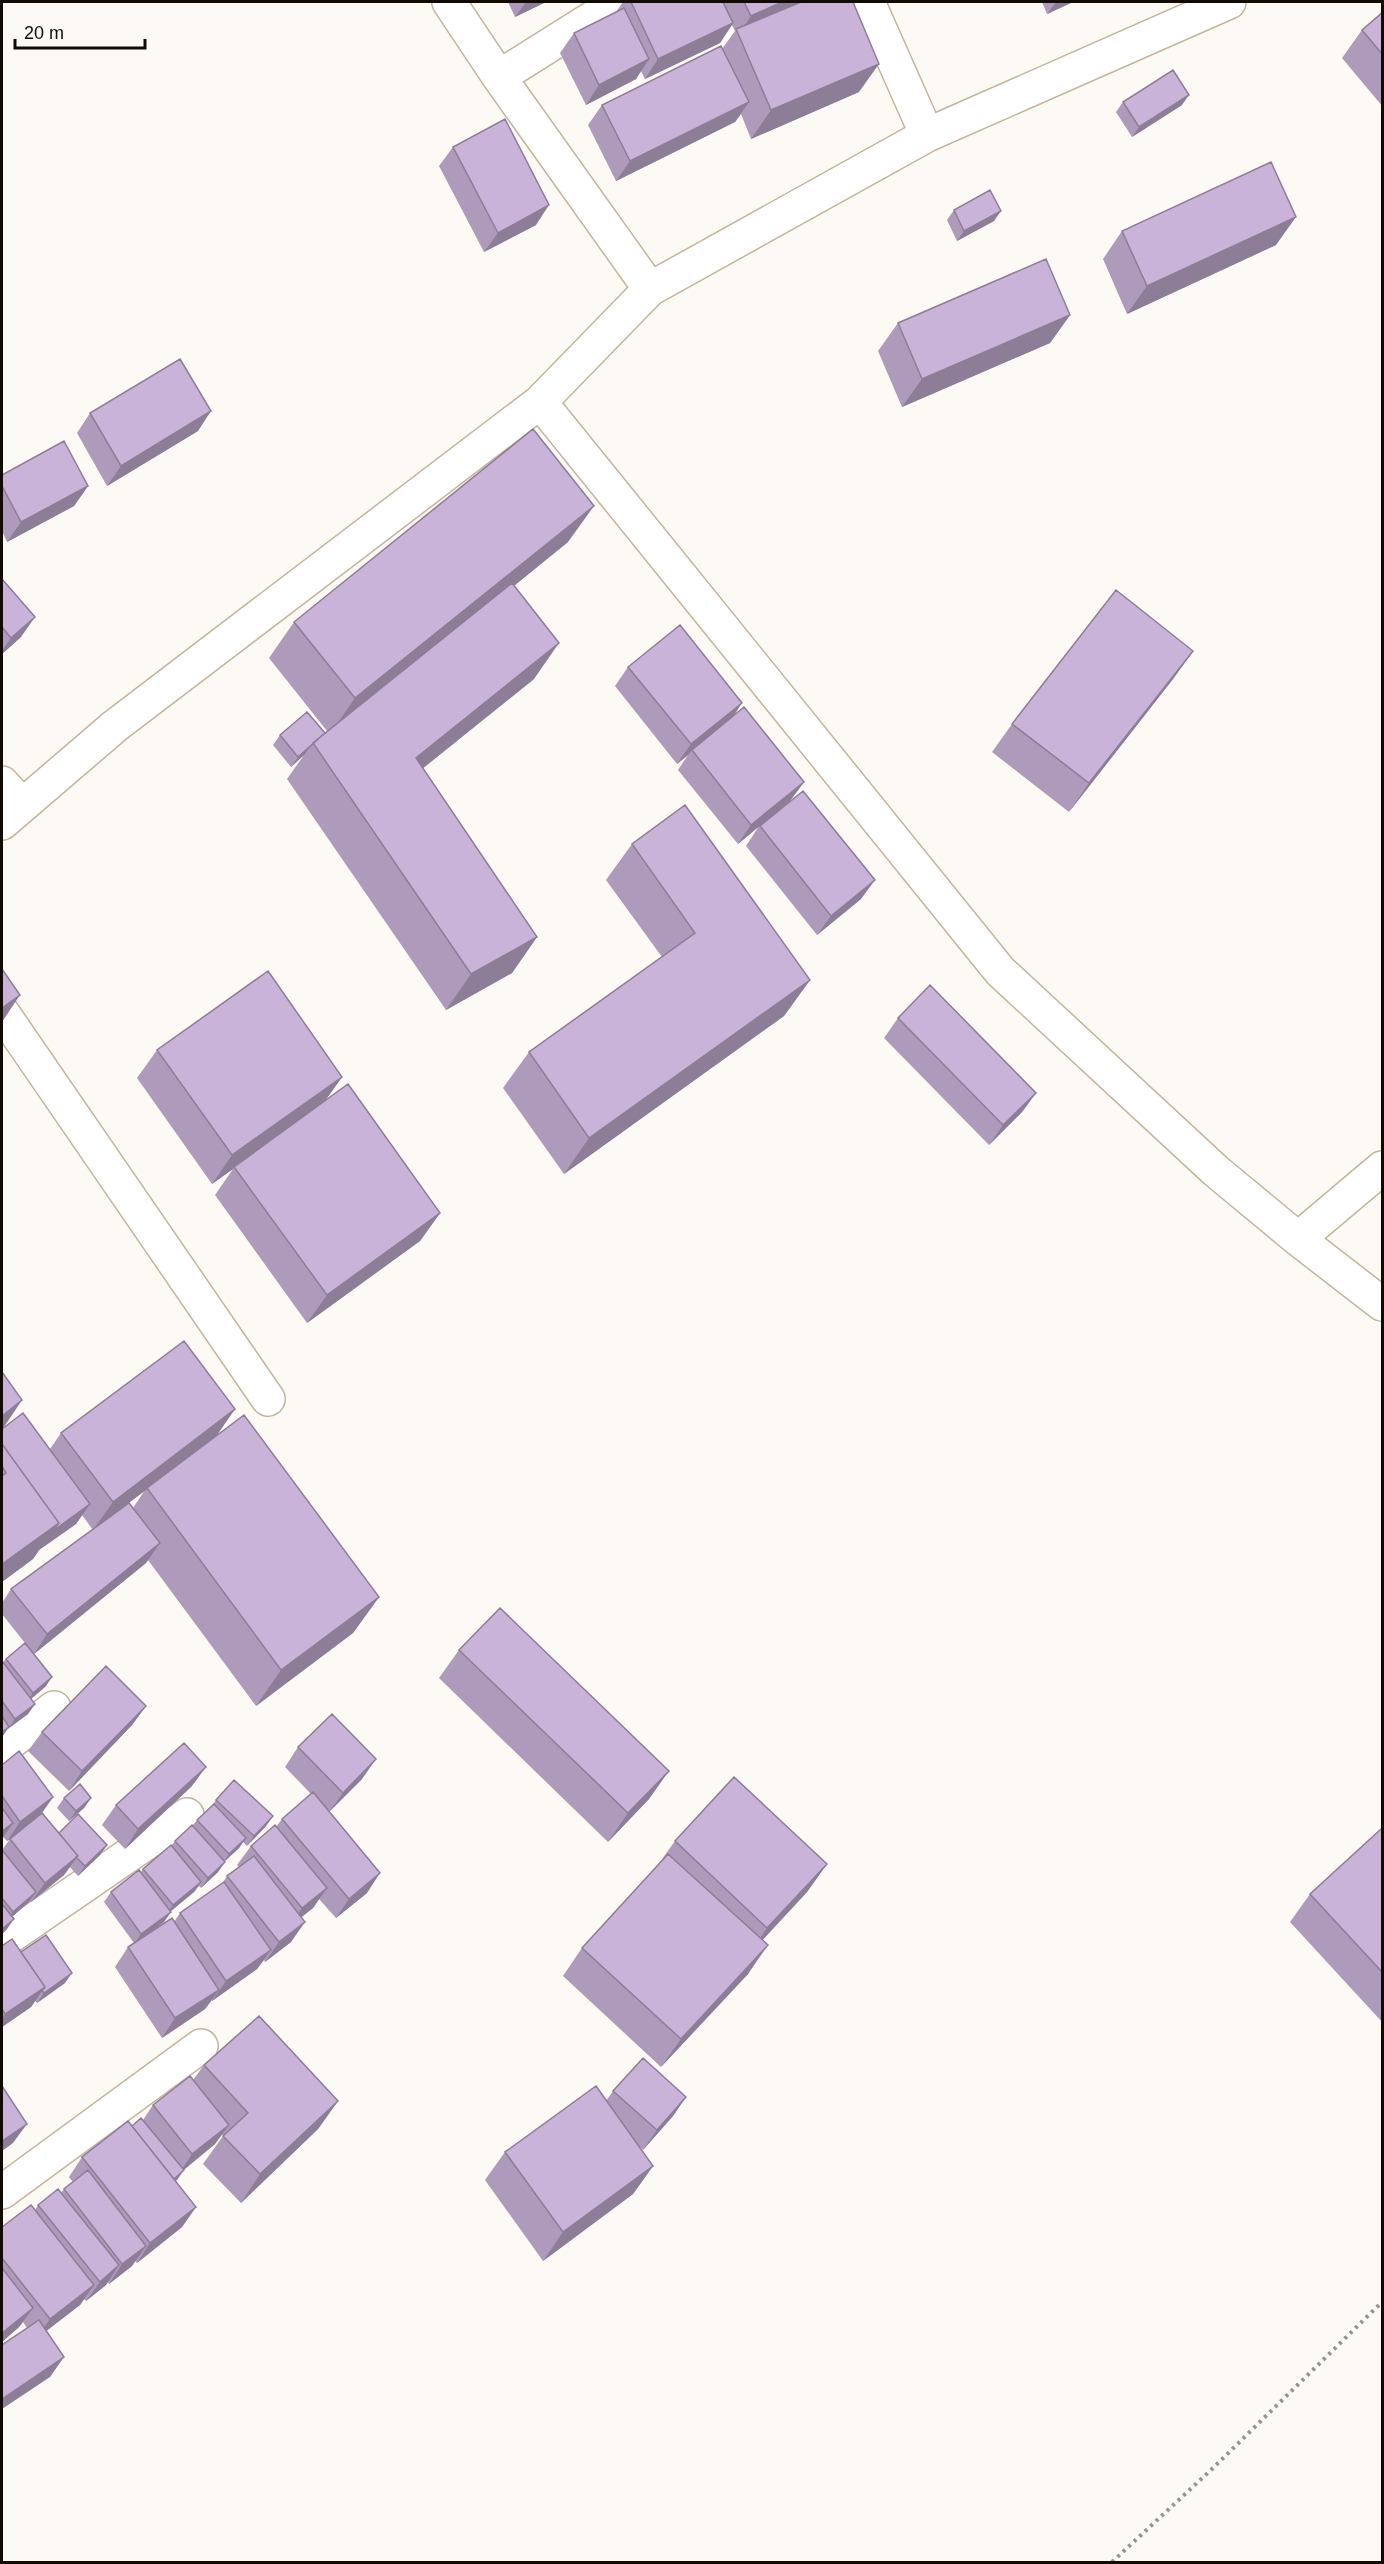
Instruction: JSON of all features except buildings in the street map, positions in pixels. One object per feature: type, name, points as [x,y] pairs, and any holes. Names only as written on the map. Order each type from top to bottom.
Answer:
[{"type":"street","points":[[449,2],[499,77],[650,289]]},
{"type":"street","points":[[499,77],[618,2]]},
{"type":"street","points":[[868,2],[927,135]]},
{"type":"street","points":[[8,803],[115,726],[540,402],[650,289],[927,135],[1216,5]]},
{"type":"street","points":[[540,402],[1000,971],[1216,1171],[1298,1239],[1383,1304]]},
{"type":"street","points":[[2,1012],[268,1399]]},
{"type":"street","points":[[1298,1239],[1383,1168]]},
{"type":"street","points":[[2,1749],[54,1708]]},
{"type":"street","points":[[2,1942],[187,1815]]},
{"type":"street","points":[[2,2192],[201,2046]]},
{"type":"path","points":[[1112,2562],[1212,2469],[1383,2302]]}]
